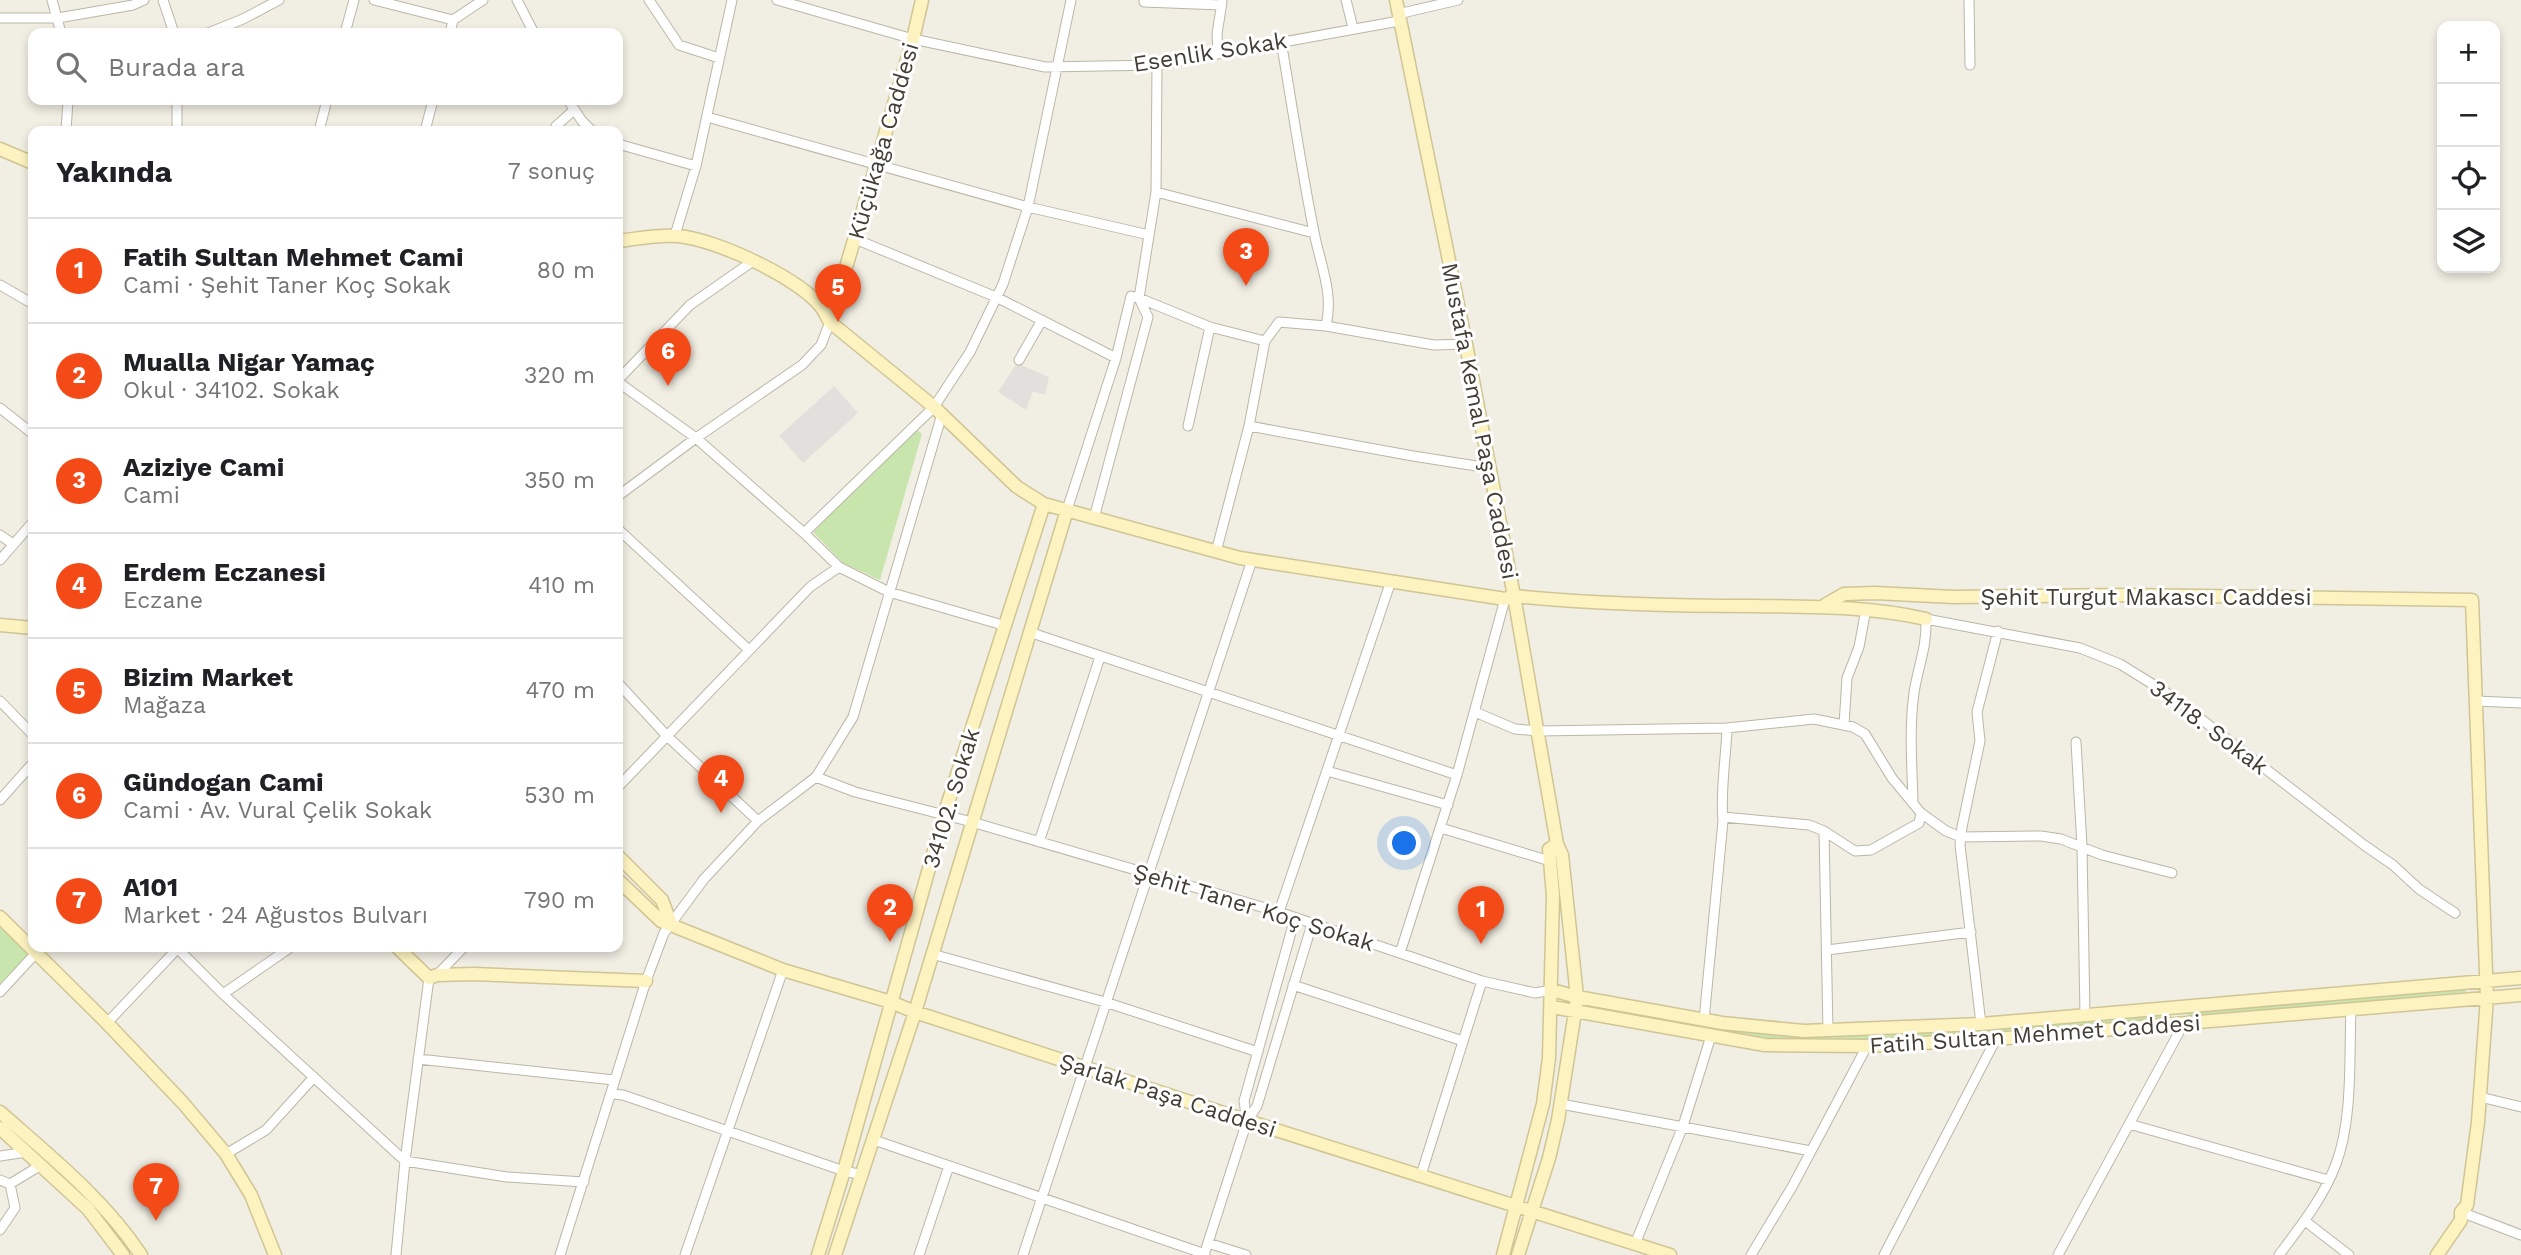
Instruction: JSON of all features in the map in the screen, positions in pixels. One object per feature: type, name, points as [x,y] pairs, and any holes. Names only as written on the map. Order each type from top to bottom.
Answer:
[{"type":"street","points":[[52,0],[60,28]]},
{"type":"street","points":[[0,18],[58,18],[133,5],[144,0]]},
{"type":"street","points":[[163,0],[172,28]]},
{"type":"street","points":[[220,28],[279,0]]},
{"type":"street","points":[[346,28],[354,0]]},
{"type":"street","points":[[374,0],[453,19]]},
{"type":"street","points":[[451,28],[453,19],[483,0]]},
{"type":"street","points":[[517,0],[531,28]]},
{"type":"street","points":[[649,0],[679,45],[719,58]]},
{"type":"street","points":[[675,235],[696,166],[732,0]]},
{"type":"street","name":"Esenlik Sokak","points":[[777,0],[913,39],[1045,68],[1157,65],[1353,28],[1458,0]]},
{"type":"street","name":"Küçükağa Caddesi","points":[[830,322],[922,0]]},
{"type":"street","points":[[560,1255],[659,945],[704,879],[758,821],[816,777],[853,717],[890,592],[938,410],[1003,284],[1028,207],[1071,0]]},
{"type":"street","points":[[1346,0],[1353,28]]},
{"type":"street","name":"Mustafa Kemal Paşa Caddesi","points":[[1396,0],[1466,344],[1509,597],[1538,731],[1557,844],[1562,855],[1577,997],[1561,1104],[1549,1158],[1517,1255]]},
{"type":"street","points":[[1969,0],[1970,65]]},
{"type":"street","points":[[1144,2],[1222,2],[1217,34],[1218,53]]},
{"type":"street","points":[[1281,41],[1314,233],[1329,290],[1331,309],[1326,326]]},
{"type":"street","points":[[1094,518],[1148,317],[1139,298],[1156,192],[1157,65]]},
{"type":"street","points":[[66,126],[68,105]]},
{"type":"street","points":[[177,105],[177,126]]},
{"type":"street","points":[[320,126],[326,105]]},
{"type":"street","points":[[426,126],[432,105]]},
{"type":"street","points":[[571,105],[588,126]]},
{"type":"street","points":[[556,126],[574,110]]},
{"type":"street","points":[[707,117],[1028,207],[1149,236]]},
{"type":"street","points":[[623,145],[696,166]]},
{"type":"street","points":[[0,149],[28,161]]},
{"type":"street","points":[[1156,192],[1314,233]]},
{"type":"street","name":"Şehit Turgut Makascı Caddesi","points":[[623,240],[675,235],[704,240],[728,247],[808,294],[821,307],[830,322],[938,410],[1017,487],[1044,504],[1252,560],[1509,597],[1588,603],[1824,606],[1866,609],[1926,619]]},
{"type":"street","points":[[855,239],[996,297],[1116,358]]},
{"type":"street","points":[[623,376],[690,305],[753,261]]},
{"type":"street","points":[[0,285],[28,301]]},
{"type":"street","points":[[1067,510],[1116,358],[1131,296],[1210,327],[1265,341]]},
{"type":"street","points":[[1019,360],[1042,320]]},
{"type":"street","points":[[623,492],[802,365],[821,345],[830,322]]},
{"type":"street","points":[[1216,552],[1249,426],[1265,341],[1279,322],[1326,326],[1434,345],[1466,344]]},
{"type":"street","points":[[1188,426],[1210,327]]},
{"type":"street","points":[[623,385],[696,438],[839,567],[890,592],[1006,626]]},
{"type":"street","points":[[0,408],[28,430]]},
{"type":"street","points":[[804,533],[938,410]]},
{"type":"street","points":[[1249,426],[1489,468]]},
{"type":"street","name":"34102. Sokak","points":[[818,1255],[944,815],[1044,504]]},
{"type":"street","name":"34102. Sokak","points":[[835,1255],[915,1012],[1067,510]]},
{"type":"street","points":[[0,560],[28,528]]},
{"type":"street","points":[[623,534],[749,650]]},
{"type":"street","points":[[0,535],[13,544]]},
{"type":"street","points":[[1024,1255],[1252,560]]},
{"type":"street","points":[[623,782],[810,587],[839,567]]},
{"type":"street","points":[[1279,912],[1391,581]]},
{"type":"street","name":"Şehit Turgut Makascı Caddesi","points":[[1824,606],[1844,594],[1875,593],[1954,597],[2125,595],[2472,600],[2476,701]]},
{"type":"street","points":[[1400,953],[1441,828],[1509,597]]},
{"type":"street","points":[[1844,725],[1847,678],[1862,638],[1866,609]]},
{"type":"street","points":[[1913,802],[1911,748],[1914,693],[1927,641],[1926,619]]},
{"type":"street","name":"34118. Sokak","points":[[1926,619],[2080,648],[2120,664],[2144,678],[2235,744],[2393,865],[2419,889],[2455,913]]},
{"type":"street","points":[[0,625],[28,628]]},
{"type":"street","points":[[1981,1024],[1961,837],[1980,741],[1977,712],[1998,631]]},
{"type":"street","points":[[1029,632],[1457,775]]},
{"type":"street","points":[[1039,842],[1100,657]]},
{"type":"street","points":[[623,688],[667,736],[758,821]]},
{"type":"street","points":[[0,701],[28,730]]},
{"type":"street","points":[[2437,1255],[2461,1220],[2461,1212],[2467,1205],[2480,1097],[2487,998],[2476,701],[2521,703]]},
{"type":"street","points":[[1475,712],[1515,729],[1538,731],[1727,728],[1814,719],[1853,727],[1865,734],[1892,778],[1921,813],[1946,831],[1961,837],[2041,836],[2061,839],[2102,855],[2172,873]]},
{"type":"street","points":[[1704,1020],[1723,817],[1727,728]]},
{"type":"street","points":[[2076,742],[2082,846],[2085,1015]]},
{"type":"street","points":[[0,800],[28,769]]},
{"type":"street","points":[[1327,771],[1448,805]]},
{"type":"street","name":"Şehit Taner Koç Sokak","points":[[816,777],[855,792],[972,822],[1279,912],[1482,981],[1535,993],[1552,990]]},
{"type":"street","points":[[1723,817],[1809,825],[1825,831],[1855,851],[1871,850],[1919,823],[1921,813]]},
{"type":"street","points":[[1441,828],[1550,861]]},
{"type":"street","points":[[1825,831],[1828,1031]]},
{"type":"street","points":[[1503,1255],[1544,1104],[1552,1007],[1553,895],[1549,849],[1557,844]]},
{"type":"street","points":[[623,861],[662,900],[671,924]]},
{"type":"street","name":"Şarlak Paşa Caddesi","points":[[623,885],[653,915],[783,970],[891,1002],[1086,1069],[1670,1255]]},
{"type":"street","points":[[0,917],[28,945]]},
{"type":"street","points":[[1247,1121],[1244,1101],[1295,918]]},
{"type":"street","points":[[874,1140],[1205,1254],[1247,1121],[1256,1106],[1312,924]]},
{"type":"street","points":[[1827,950],[1970,932]]},
{"type":"street","points":[[107,1023],[174,952]]},
{"type":"street","points":[[182,952],[223,994],[405,1161],[507,1177],[584,1182]]},
{"type":"street","points":[[223,994],[283,952]]},
{"type":"street","points":[[403,952],[433,976],[474,974],[646,981]]},
{"type":"street","points":[[396,1255],[418,1059],[433,976],[459,952]]},
{"type":"street","points":[[0,992],[36,953],[183,1103],[226,1154],[251,1195],[275,1255]]},
{"type":"street","points":[[932,954],[1105,1002],[1258,1052]]},
{"type":"street","points":[[685,1255],[783,970]]},
{"type":"street","name":"Fatih Sultan Mehmet Caddesi","points":[[1552,990],[1704,1020],[1780,1031],[1828,1031],[1981,1024],[2521,978]]},
{"type":"street","points":[[1421,1175],[1482,981]]},
{"type":"street","points":[[1293,985],[1463,1041]]},
{"type":"street","name":"Şehit Taner Koç Sokak","points":[[1535,993],[1552,1007]]},
{"type":"street","name":"Fatih Sultan Mehmet Caddesi","points":[[1552,1007],[1765,1045],[1867,1046],[1996,1039],[2521,995]]},
{"type":"street","points":[[2057,1255],[2184,1023],[2182,1006]]},
{"type":"street","points":[[2279,1255],[2305,1221],[2338,1159],[2347,1103],[2351,1009]]},
{"type":"street","points":[[1635,1244],[1683,1126],[1711,1036]]},
{"type":"street","points":[[1884,1255],[1996,1039]]},
{"type":"street","points":[[1751,1255],[1867,1046]]},
{"type":"street","points":[[418,1059],[614,1080]]},
{"type":"street","points":[[226,1154],[266,1130],[314,1077]]},
{"type":"street","points":[[612,1094],[863,1175]]},
{"type":"street","points":[[2480,1097],[2521,1107]]},
{"type":"street","points":[[1561,1104],[1811,1151]]},
{"type":"street","points":[[0,1112],[97,1200],[141,1255]]},
{"type":"street","points":[[2129,1124],[2328,1180]]},
{"type":"street","points":[[0,1128],[88,1209],[123,1255]]},
{"type":"street","points":[[0,1156],[27,1152]]},
{"type":"street","points":[[10,1184],[41,1165]]},
{"type":"street","points":[[919,1255],[949,1166]]},
{"type":"street","points":[[0,1180],[10,1184]]},
{"type":"street","points":[[0,1230],[15,1208],[10,1184]]},
{"type":"street","points":[[2461,1212],[2521,1235]]},
{"type":"street","points":[[2305,1221],[2349,1255]]},
{"type":"street","points":[[1208,1243],[1246,1255]]},
{"type":"green space","points":[[916,429],[922,434],[880,580],[843,563],[813,532]]},
{"type":"green space","points":[[0,917],[28,945],[28,952],[36,953],[0,989]]},
{"type":"green space","points":[[2465,988],[2466,992],[2190,1017],[2187,1015],[2190,1012]]},
{"type":"green space","points":[[1592,1005],[1813,1037],[1884,1035],[2170,1012],[2171,1018],[1875,1041],[1784,1040],[1591,1010]]},
{"type":"shaded area","points":[[1019,360],[1023,366],[1049,377],[1045,395],[1033,391],[1026,410],[998,392]]},
{"type":"shaded area","points":[[834,386],[858,413],[803,463],[779,436]]},
{"type":"place","name":"Aziziye Cami","points":[[1246,286]]},
{"type":"place","name":"Bizim Market","points":[[838,322]]},
{"type":"place","name":"Gündogan Cami","points":[[668,386]]},
{"type":"place","name":"Erdem Eczanesi","points":[[721,813]]},
{"type":"place","name":"Mualla Nigar Yamaç","points":[[890,942]]},
{"type":"place","name":"Fatih Sultan Mehmet Cami","points":[[1481,944]]},
{"type":"place","name":"A101","points":[[156,1221]]}]
